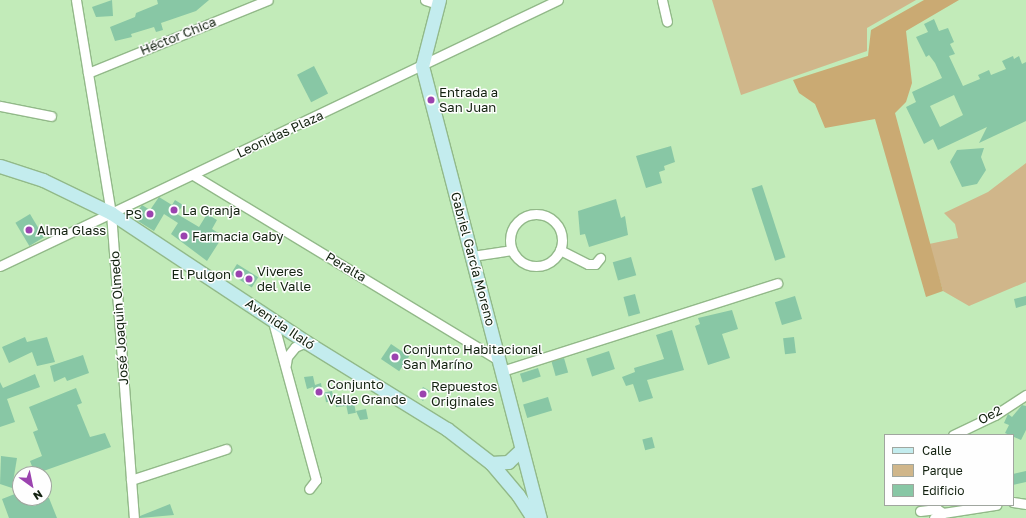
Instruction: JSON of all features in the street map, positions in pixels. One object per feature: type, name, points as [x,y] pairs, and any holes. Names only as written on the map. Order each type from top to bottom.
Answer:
[{"type":"main road","name":"Gabriel García Moreno","points":[[438,2],[422,66],[501,365],[521,450],[540,518]]},
{"type":"main road","name":"Avenida Ilaló","points":[[0,166],[43,180],[111,213],[272,318],[306,342],[447,429],[490,463],[518,495],[533,518]]},
{"type":"main road","points":[[490,463],[508,462],[521,450]]},
{"type":"street","name":"José Joaquin Olmedo","points":[[76,0],[111,213],[134,518]]},
{"type":"street","name":"Héctor Chica","points":[[88,73],[268,0]]},
{"type":"street","points":[[425,0],[438,2]]},
{"type":"street","name":"Leonidas Plaza","points":[[0,266],[558,0]]},
{"type":"street","points":[[662,0],[667,21]]},
{"type":"street","points":[[0,106],[51,116]]},
{"type":"street","name":"Peralta","points":[[193,175],[501,365]]},
{"type":"street","points":[[532,214],[550,217],[557,223],[562,241],[560,250],[550,261],[533,266],[517,258],[512,250],[511,231],[523,217],[532,214]]},
{"type":"street","points":[[472,256],[512,250]]},
{"type":"street","points":[[560,250],[588,264],[595,264],[600,258]]},
{"type":"street","points":[[501,365],[778,283]]},
{"type":"street","points":[[272,318],[316,480],[308,489]]},
{"type":"street","points":[[286,365],[291,352],[306,342]]},
{"type":"street","name":"Oe2","points":[[955,434],[995,415],[1026,395]]},
{"type":"street","points":[[131,480],[226,449]]},
{"type":"street","points":[[934,518],[943,513],[989,506]]},
{"type":"street","points":[[920,511],[937,509],[943,513]]},
{"type":"green space","points":[[712,0],[916,0],[867,28],[867,51],[741,95]]},
{"type":"green space","points":[[1026,163],[1026,282],[969,306],[943,291],[929,244],[958,238],[955,224],[944,213],[988,192]]},
{"type":"shaded area","points":[[924,0],[959,0],[906,31],[912,83],[906,102],[895,113],[943,291],[926,297],[875,119],[825,128],[815,104],[799,93],[793,80],[868,56],[871,30]]},
{"type":"building","points":[[112,0],[113,16],[96,17],[92,7]]},
{"type":"building","points":[[157,0],[209,0],[196,11],[161,23],[163,30],[156,32],[154,27],[131,34],[132,37],[115,41],[110,27],[135,17],[136,13],[158,4]]},
{"type":"building","points":[[934,19],[939,31],[948,28],[954,42],[950,44],[955,54],[949,56],[963,86],[980,79],[978,75],[989,70],[991,75],[1006,69],[1002,61],[1013,56],[1014,59],[1019,56],[1022,64],[1026,62],[1026,121],[979,143],[987,127],[938,150],[933,139],[924,144],[906,107],[916,102],[912,92],[942,78],[935,63],[929,55],[926,57],[916,37],[928,32],[924,24]],"holes":[[[954,95],[963,115],[940,127],[930,106]]]},
{"type":"building","points":[[314,66],[328,94],[311,102],[297,75]]},
{"type":"building","points":[[671,146],[675,162],[664,166],[665,170],[659,172],[662,183],[646,188],[636,156]]},
{"type":"building","points":[[984,148],[981,157],[986,170],[977,184],[962,187],[950,162],[957,150]]},
{"type":"building","points":[[762,185],[785,257],[775,261],[752,188]]},
{"type":"building","points":[[159,197],[172,205],[175,200],[183,205],[177,214],[199,227],[207,214],[217,220],[212,229],[223,236],[207,261],[171,234],[178,223],[164,214],[154,231],[133,218],[142,205],[150,210]]},
{"type":"building","points":[[616,199],[621,218],[625,216],[628,235],[589,247],[585,234],[580,235],[578,211]]},
{"type":"building","name":"Alma Glass","points":[[30,214],[44,237],[29,246],[15,223]]},
{"type":"building","points":[[631,257],[636,275],[618,281],[613,262]]},
{"type":"building","points":[[237,264],[258,277],[252,287],[231,274]]},
{"type":"building","points":[[635,294],[640,313],[629,316],[623,297]]},
{"type":"building","points":[[795,296],[802,319],[782,325],[775,302]]},
{"type":"building","points":[[1026,296],[1026,305],[1016,308],[1014,299]]},
{"type":"building","points":[[732,310],[738,329],[722,334],[730,358],[708,365],[695,326],[700,324],[698,318]]},
{"type":"building","points":[[672,330],[684,370],[647,380],[653,398],[639,402],[633,384],[626,386],[622,377],[635,372],[634,368],[664,359],[656,335]]},
{"type":"building","points":[[25,337],[27,342],[47,337],[55,362],[37,366],[32,352],[9,363],[2,347]]},
{"type":"building","points":[[794,337],[796,353],[785,354],[783,338]]},
{"type":"building","name":"Conjunto Habitacional San Maríno","points":[[391,344],[409,356],[399,371],[381,359]]},
{"type":"building","points":[[609,351],[615,369],[592,376],[586,358]]},
{"type":"building","points":[[83,355],[89,373],[67,381],[65,377],[54,382],[50,366]]},
{"type":"building","points":[[564,358],[568,372],[556,376],[552,362]]},
{"type":"building","points":[[538,368],[541,377],[523,382],[520,374]]},
{"type":"building","points":[[35,374],[40,387],[7,399],[15,422],[0,427],[0,382],[3,388]]},
{"type":"building","points":[[313,376],[315,385],[321,383],[323,395],[315,397],[313,387],[307,389],[304,377]]},
{"type":"building","name":"Repuestos Originales","points":[[423,387],[430,391],[423,401],[417,396]]},
{"type":"building","points":[[76,388],[82,403],[77,405],[90,437],[105,433],[111,447],[52,468],[52,466],[32,466],[30,461],[42,456],[33,432],[38,430],[29,407]]},
{"type":"building","points":[[332,391],[334,401],[326,402],[324,393]]},
{"type":"building","points":[[345,397],[346,406],[336,407],[335,398]]},
{"type":"building","points":[[548,397],[552,410],[527,418],[523,405]]},
{"type":"building","points":[[354,403],[356,413],[348,414],[346,405]]},
{"type":"building","points":[[1022,405],[1026,406],[1026,430],[1021,440],[1014,437],[1014,434],[1005,433],[1009,425],[1004,423],[1008,414],[1012,417]]},
{"type":"building","points":[[366,409],[368,419],[360,420],[356,411]]},
{"type":"building","points":[[652,437],[655,448],[645,450],[642,440]]},
{"type":"building","points":[[1,456],[17,458],[16,466],[12,466],[12,488],[0,484]]},
{"type":"building","points":[[1026,471],[1026,482],[1014,485],[1014,474]]},
{"type":"building","points":[[12,495],[12,506],[52,506],[57,518],[9,518],[2,499]]},
{"type":"building","points":[[170,504],[174,515],[140,518],[140,516]]},
{"type":"place","name":"Entrada a San Juan","points":[[431,100]]},
{"type":"place","name":"La Granja","points":[[174,210]]},
{"type":"place","name":"PS","points":[[150,214]]},
{"type":"place","name":"Alma Glass","points":[[29,230]]},
{"type":"place","name":"Farmacia Gaby","points":[[184,236]]},
{"type":"place","name":"El Pulgon","points":[[239,274]]},
{"type":"place","name":"Viveres del Valle","points":[[249,279]]},
{"type":"place","name":"Conjunto Habitacional San Maríno","points":[[395,357]]},
{"type":"place","name":"Conjunto Valle Grande","points":[[319,392]]},
{"type":"place","name":"Repuestos Originales","points":[[423,394]]}]
